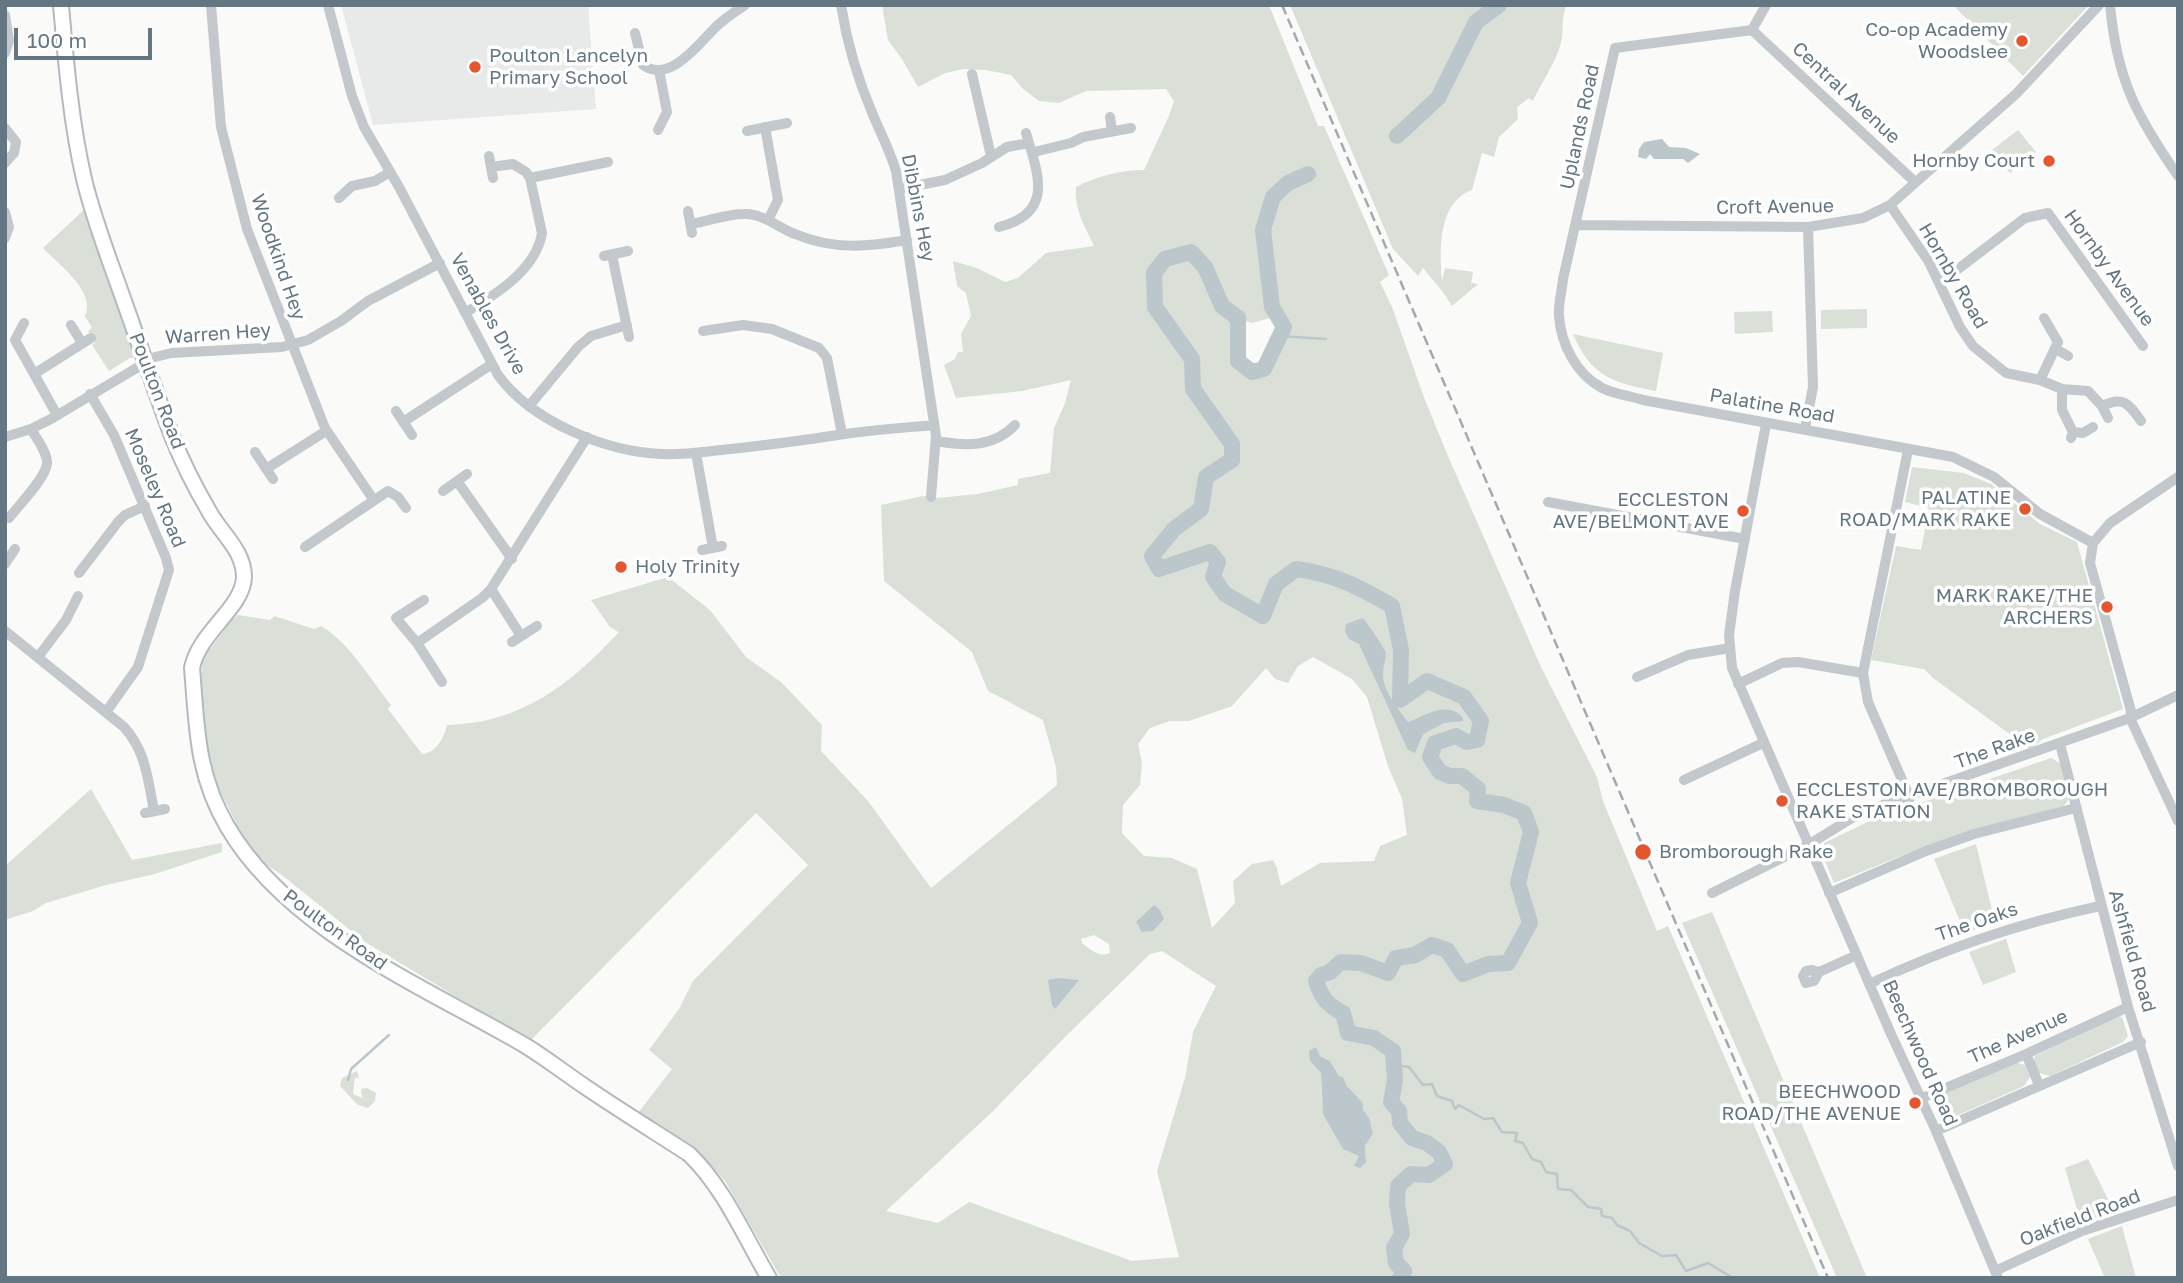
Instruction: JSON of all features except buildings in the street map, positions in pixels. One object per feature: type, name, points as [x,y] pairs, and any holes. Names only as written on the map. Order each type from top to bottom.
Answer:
[{"type":"street","name":"Poulton Road","points":[[61,5],[70,91],[84,179],[106,251],[174,440],[209,513],[239,554],[243,568],[241,594],[205,638],[195,654],[192,668],[201,765],[226,824],[254,866],[293,903],[338,936],[447,1004],[527,1047],[689,1154],[722,1195],[767,1276]]},
{"type":"street","name":"Woodkind Hey","points":[[211,5],[221,127],[257,259],[326,431],[373,499]]},
{"type":"street","name":"Venables Drive","points":[[328,5],[352,96],[365,127],[492,364],[506,386],[529,406],[587,437],[633,450],[662,454],[696,453],[934,425]]},
{"type":"street","points":[[640,40],[643,65],[659,70],[680,61],[694,51],[716,26],[745,5]]},
{"type":"street","name":"Dibbins Hey","points":[[841,5],[852,61],[873,116],[891,151],[899,189],[936,441],[931,497]]},
{"type":"street","points":[[1752,30],[1766,5]]},
{"type":"street","name":"Croft Avenue","points":[[1577,225],[1808,227],[1863,218],[1890,205],[2016,94],[2099,5]]},
{"type":"street","points":[[2110,5],[2117,58],[2132,103],[2178,176]]},
{"type":"street","points":[[5,16],[9,41],[5,52]]},
{"type":"street","name":"Central Avenue","points":[[1752,30],[1916,182]]},
{"type":"street","name":"Uplands Road","points":[[1577,225],[1615,48],[1752,30]]},
{"type":"street","points":[[658,130],[667,112],[659,70]]},
{"type":"street","points":[[972,74],[991,156]]},
{"type":"street","points":[[962,91],[975,88]]},
{"type":"street","points":[[1110,117],[1112,131]]},
{"type":"street","points":[[747,131],[787,123]]},
{"type":"street","points":[[765,127],[778,200],[768,220]]},
{"type":"street","points":[[5,128],[16,142],[14,153],[5,163]]},
{"type":"street","points":[[899,189],[944,180],[1007,147],[1030,143],[1071,143],[1083,137],[1131,128]]},
{"type":"street","points":[[999,227],[1011,224],[1033,208],[1038,197],[1039,180],[1030,143]]},
{"type":"street","points":[[530,178],[608,162]]},
{"type":"street","points":[[465,313],[485,302],[526,267],[538,252],[542,233],[530,178],[526,172],[513,163],[491,167]]},
{"type":"street","points":[[338,198],[352,186],[375,180],[390,172]]},
{"type":"street","name":"Hornby Road","points":[[1890,205],[1941,282],[1960,327],[1973,346],[2007,373],[2040,380],[2062,389],[2088,391],[2102,406]]},
{"type":"street","points":[[688,211],[692,229],[746,213],[768,220],[792,233],[835,246],[879,245],[907,240]]},
{"type":"street","points":[[1005,211],[1011,224]]},
{"type":"street","points":[[5,212],[9,227],[5,238]]},
{"type":"street","name":"Hornby Avenue","points":[[1941,282],[2025,218],[2048,213],[2143,346]]},
{"type":"street","name":"Palatine Road","points":[[1577,225],[1563,279],[1559,314],[1565,345],[1571,358],[1602,388],[1643,400],[1952,457],[1994,477],[2040,514],[2093,542]]},
{"type":"street","points":[[1805,429],[1813,387],[1808,227]]},
{"type":"street","points":[[529,406],[578,347],[591,336],[628,331],[608,256],[628,251]]},
{"type":"street","name":"Warren Hey","points":[[5,437],[31,429],[57,415],[146,361],[172,353],[290,344],[321,334],[368,301],[440,263]]},
{"type":"street","points":[[2040,380],[2058,342],[2043,318]]},
{"type":"street","points":[[24,323],[10,340],[34,374],[57,415]]},
{"type":"street","points":[[34,374],[87,340],[71,325]]},
{"type":"street","points":[[703,331],[743,325],[772,329],[820,348],[827,358],[842,435]]},
{"type":"street","points":[[2056,349],[2068,356]]},
{"type":"street","points":[[403,422],[492,364]]},
{"type":"street","points":[[2062,389],[2062,410],[2072,435],[2093,427]]},
{"type":"street","name":"Moseley Road","points":[[90,394],[114,435],[169,570],[138,667],[106,712]]},
{"type":"street","points":[[2108,418],[2102,406],[2127,397],[2141,421]]},
{"type":"street","points":[[396,411],[411,435]]},
{"type":"street","name":"Beechwood Road","points":[[1766,424],[1734,602],[1730,648],[1732,668],[1997,1274]]},
{"type":"street","points":[[11,510],[41,477],[47,463],[31,429]]},
{"type":"street","points":[[266,469],[326,431]]},
{"type":"street","points":[[936,441],[980,444],[1013,432]]},
{"type":"street","points":[[417,643],[491,589],[587,437]]},
{"type":"street","points":[[1908,450],[1863,673],[1868,702],[1910,798]]},
{"type":"street","points":[[255,452],[273,479]]},
{"type":"street","points":[[696,453],[712,548]]},
{"type":"street","points":[[443,491],[467,474]]},
{"type":"street","points":[[2178,477],[2110,523],[2093,542],[2090,564],[2131,711],[2130,718],[2178,821]]},
{"type":"street","points":[[457,481],[512,559]]},
{"type":"street","points":[[305,547],[388,491],[398,497],[406,509]]},
{"type":"street","points":[[1548,502],[1565,510],[1745,539]]},
{"type":"street","points":[[85,569],[118,522],[125,515],[145,506]]},
{"type":"street","points":[[10,564],[15,549]]},
{"type":"street","points":[[491,589],[517,639],[537,626]]},
{"type":"street","points":[[38,657],[66,620],[72,600]]},
{"type":"street","points":[[424,600],[396,618],[417,643],[442,682]]},
{"type":"street","points":[[5,631],[124,727],[137,741],[146,767],[155,811]]},
{"type":"street","points":[[1637,677],[1688,655],[1730,648]]},
{"type":"street","points":[[1738,684],[1782,663],[1798,662],[1863,673]]},
{"type":"street","name":"The Rake","points":[[1712,893],[1808,845],[1860,813],[1910,798],[2060,744],[2130,718],[2178,695]]},
{"type":"street","points":[[1684,780],[1763,743]]},
{"type":"street","name":"Ashfield Road","points":[[2060,744],[2128,1007],[2178,1166]]},
{"type":"street","points":[[1829,893],[1926,850],[1974,834],[2076,808]]},
{"type":"street","name":"The Oaks","points":[[1869,984],[1998,932],[2101,906]]},
{"type":"street","points":[[1819,972],[1857,955]]},
{"type":"street","name":"The Avenue","points":[[1922,1098],[2128,1007]]},
{"type":"street","points":[[1936,1131],[2141,1042]]},
{"type":"street","points":[[2026,1054],[2039,1085]]},
{"type":"street","name":"Oakfield Road","points":[[1997,1274],[2082,1231],[2178,1200]]},
{"type":"shaded area","name":"Poulton Lancelyn Primary School","points":[[341,5],[588,5],[596,109],[373,125]]},
{"type":"shaded area","points":[[882,5],[1269,5],[1318,126],[1324,126],[1389,275],[1380,282],[1448,456],[1541,667],[1597,777],[1603,801],[1657,931],[1668,926],[1820,1278],[781,1278],[725,1181],[706,1160],[638,1113],[672,1069],[649,1050],[679,1009],[693,981],[808,865],[756,813],[530,1041],[365,942],[262,862],[245,845],[237,833],[235,821],[215,781],[207,757],[201,695],[202,656],[208,644],[211,648],[238,615],[270,620],[274,616],[314,629],[321,626],[332,633],[351,652],[391,705],[388,709],[422,754],[439,744],[447,725],[473,723],[521,709],[563,684],[601,651],[619,632],[610,627],[591,600],[668,577],[710,610],[746,657],[781,682],[822,725],[821,751],[868,801],[931,888],[1057,785],[1056,767],[1043,720],[988,691],[972,652],[884,581],[881,505],[923,496],[937,498],[978,494],[1018,485],[1018,479],[1050,473],[1054,428],[1071,380],[1022,391],[956,398],[944,365],[955,359],[958,352],[963,352],[961,334],[971,316],[966,293],[957,286],[953,261],[977,268],[1005,282],[1018,278],[1046,253],[1094,246],[1078,211],[1076,187],[1109,174],[1144,170],[1174,101],[1166,89],[1086,91],[1059,103],[1039,101],[1011,75],[985,70],[964,69],[945,73],[918,87],[888,40]],"holes":[[[1277,316],[1284,327],[1264,369],[1252,372],[1238,361],[1238,318],[1252,323]],[[1313,657],[1352,679],[1367,697],[1388,766],[1402,799],[1407,835],[1380,846],[1374,861],[1320,863],[1281,886],[1273,860],[1252,864],[1233,881],[1235,903],[1212,928],[1197,869],[1172,858],[1144,856],[1122,833],[1123,805],[1140,785],[1142,763],[1138,744],[1150,728],[1170,721],[1189,721],[1232,706],[1266,668],[1275,679],[1288,683],[1298,666]],[[1094,935],[1109,944],[1110,953],[1095,953],[1082,943],[1081,939]],[[1162,951],[1216,986],[1193,1032],[1185,1078],[1157,1171],[1179,1257],[1132,1261],[969,1202],[938,1223],[886,1211],[992,1112],[1150,954]],[[1316,1047],[1320,1056],[1330,1061],[1339,1076],[1343,1077],[1347,1086],[1363,1103],[1363,1110],[1373,1134],[1365,1146],[1366,1162],[1322,1103],[1321,1073],[1310,1061]]]},
{"type":"shaded area","points":[[1290,5],[1567,5],[1559,49],[1533,101],[1529,98],[1517,107],[1518,119],[1499,137],[1494,157],[1482,153],[1472,190],[1452,205],[1447,216],[1441,242],[1442,281],[1445,268],[1473,272],[1471,283],[1478,284],[1452,306],[1423,268],[1418,276],[1393,249]]},
{"type":"shaded area","name":"Co-op Academy Woodslee","points":[[1953,5],[2089,5],[2023,76]]},
{"type":"shaded area","points":[[2018,130],[2036,152],[2010,173],[1992,150]]},
{"type":"shaded area","points":[[1662,139],[1669,147],[1686,148],[1700,154],[1688,163],[1683,159],[1654,159],[1650,154],[1646,159],[1638,157],[1644,142]]},
{"type":"shaded area","points":[[87,207],[135,353],[133,358],[109,371],[92,345],[95,343],[88,331],[92,328],[85,316],[86,298],[81,288],[43,248]]},
{"type":"shaded area","points":[[1867,309],[1867,328],[1821,329],[1821,310]]},
{"type":"shaded area","points":[[1772,311],[1773,332],[1735,334],[1734,312]]},
{"type":"shaded area","points":[[1573,334],[1663,353],[1656,391],[1628,385],[1606,376],[1588,360]]},
{"type":"shaded area","points":[[1912,467],[1964,473],[1991,484],[2040,524],[2077,542],[2123,709],[2043,739],[2030,749],[1924,669],[1871,660],[1896,546],[1921,550],[1929,508],[1905,502]]},
{"type":"shaded area","points":[[1363,618],[1385,651],[1385,686],[1408,722],[1444,710],[1451,710],[1463,718],[1463,721],[1444,723],[1423,734],[1415,753],[1408,750],[1359,644],[1349,639],[1345,631],[1346,624]]},
{"type":"shaded area","points":[[2051,758],[2060,763],[2069,799],[2064,806],[1916,850],[1834,883],[1822,854],[1824,843],[1876,818]]},
{"type":"shaded area","points":[[91,789],[132,860],[222,843],[222,852],[155,874],[46,903],[33,911],[5,920],[5,866]]},
{"type":"shaded area","points":[[1976,844],[1995,922],[1965,933],[1934,859]]},
{"type":"shaded area","points":[[1154,905],[1164,919],[1153,931],[1142,932],[1136,922]]},
{"type":"shaded area","points":[[1712,912],[1867,1278],[1837,1278],[1682,923]]},
{"type":"shaded area","points":[[2006,939],[2016,972],[1983,985],[1969,952]]},
{"type":"shaded area","points":[[1048,980],[1079,980],[1055,1009]]},
{"type":"shaded area","points":[[2118,1016],[2122,1017],[2128,1036],[2123,1042],[2050,1076],[2039,1073],[2033,1061],[2035,1056]]},
{"type":"shaded area","points":[[1316,1047],[1320,1056],[1330,1061],[1339,1076],[1343,1077],[1347,1086],[1363,1103],[1363,1110],[1369,1118],[1373,1134],[1365,1146],[1366,1162],[1360,1168],[1354,1166],[1359,1156],[1343,1149],[1323,1114],[1321,1073],[1310,1061],[1309,1051]]},
{"type":"shaded area","points":[[2015,1062],[2025,1065],[2030,1077],[2024,1086],[1943,1120],[1933,1098]]},
{"type":"shaded area","points":[[357,1071],[359,1079],[355,1077],[353,1094],[362,1098],[361,1089],[367,1088],[376,1093],[375,1101],[368,1108],[358,1105],[340,1086],[342,1078]]},
{"type":"shaded area","points":[[2088,1159],[2114,1211],[2081,1223],[2065,1168]]},
{"type":"shaded area","points":[[2122,1226],[2136,1278],[2105,1278],[2088,1239]]},
{"type":"waterway","points":[[1397,136],[1438,98],[1476,22],[1499,5]]},
{"type":"waterway","points":[[1308,174],[1288,183],[1273,197],[1263,230],[1272,307],[1284,327],[1264,369],[1252,372],[1238,361],[1238,318],[1222,306],[1205,267],[1191,252],[1165,259],[1154,273],[1155,307],[1192,359],[1193,389],[1232,444],[1232,460],[1206,477],[1201,509],[1174,529],[1152,556],[1159,569],[1210,552],[1218,562],[1213,577],[1225,594],[1263,616],[1276,584],[1296,569],[1346,582],[1392,606],[1401,650],[1400,700],[1427,681],[1464,697],[1481,721],[1477,740],[1467,742],[1456,736],[1435,743],[1430,757],[1440,772],[1450,776],[1462,776],[1478,789],[1477,801],[1504,805],[1524,813],[1531,832],[1518,883],[1530,923],[1508,963],[1488,964],[1463,974],[1447,950],[1432,945],[1415,955],[1396,958],[1388,973],[1361,963],[1341,962],[1316,981],[1326,1000],[1343,1013],[1348,1033],[1374,1038],[1393,1051],[1395,1080],[1391,1102],[1399,1111],[1400,1123],[1412,1138],[1427,1143],[1439,1152],[1445,1164],[1429,1175],[1411,1174],[1398,1186],[1397,1204],[1402,1234],[1394,1248],[1396,1263],[1404,1271],[1400,1278]]},
{"type":"waterway","points":[[1280,336],[1326,339]]},
{"type":"waterway","points":[[348,1080],[351,1069],[389,1035]]},
{"type":"waterway","points":[[1394,1065],[1409,1067],[1423,1085],[1432,1084],[1437,1096],[1452,1101],[1455,1109],[1459,1105],[1484,1119],[1493,1118],[1502,1132],[1517,1133],[1515,1141],[1523,1143],[1532,1159],[1541,1162],[1546,1172],[1557,1174],[1558,1189],[1571,1190],[1588,1207],[1601,1209],[1602,1216],[1612,1218],[1617,1225],[1630,1231],[1639,1243],[1662,1256],[1676,1255],[1686,1271],[1708,1263],[1733,1278]]},
{"type":"railway","points":[[1282,5],[1828,1278]]},
{"type":"place","name":"Co-op Academy Woodslee","points":[[2022,41]]},
{"type":"place","name":"Poulton Lancelyn Primary School","points":[[475,67]]},
{"type":"place","name":"Hornby Court","points":[[2049,161]]},
{"type":"place","name":"PALATINE ROAD/MARK RAKE","points":[[2025,509]]},
{"type":"place","name":"ECCLESTON AVE/BELMONT AVE","points":[[1743,511]]},
{"type":"place","name":"Holy Trinity","points":[[621,567]]},
{"type":"place","name":"MARK RAKE/THE ARCHERS","points":[[2107,607]]},
{"type":"place","name":"ECCLESTON AVE/BROMBOROUGH RAKE STATION","points":[[1782,801]]},
{"type":"place","name":"Bromborough Rake","points":[[1643,852]]},
{"type":"place","name":"BEECHWOOD ROAD/THE AVENUE","points":[[1915,1103]]}]
